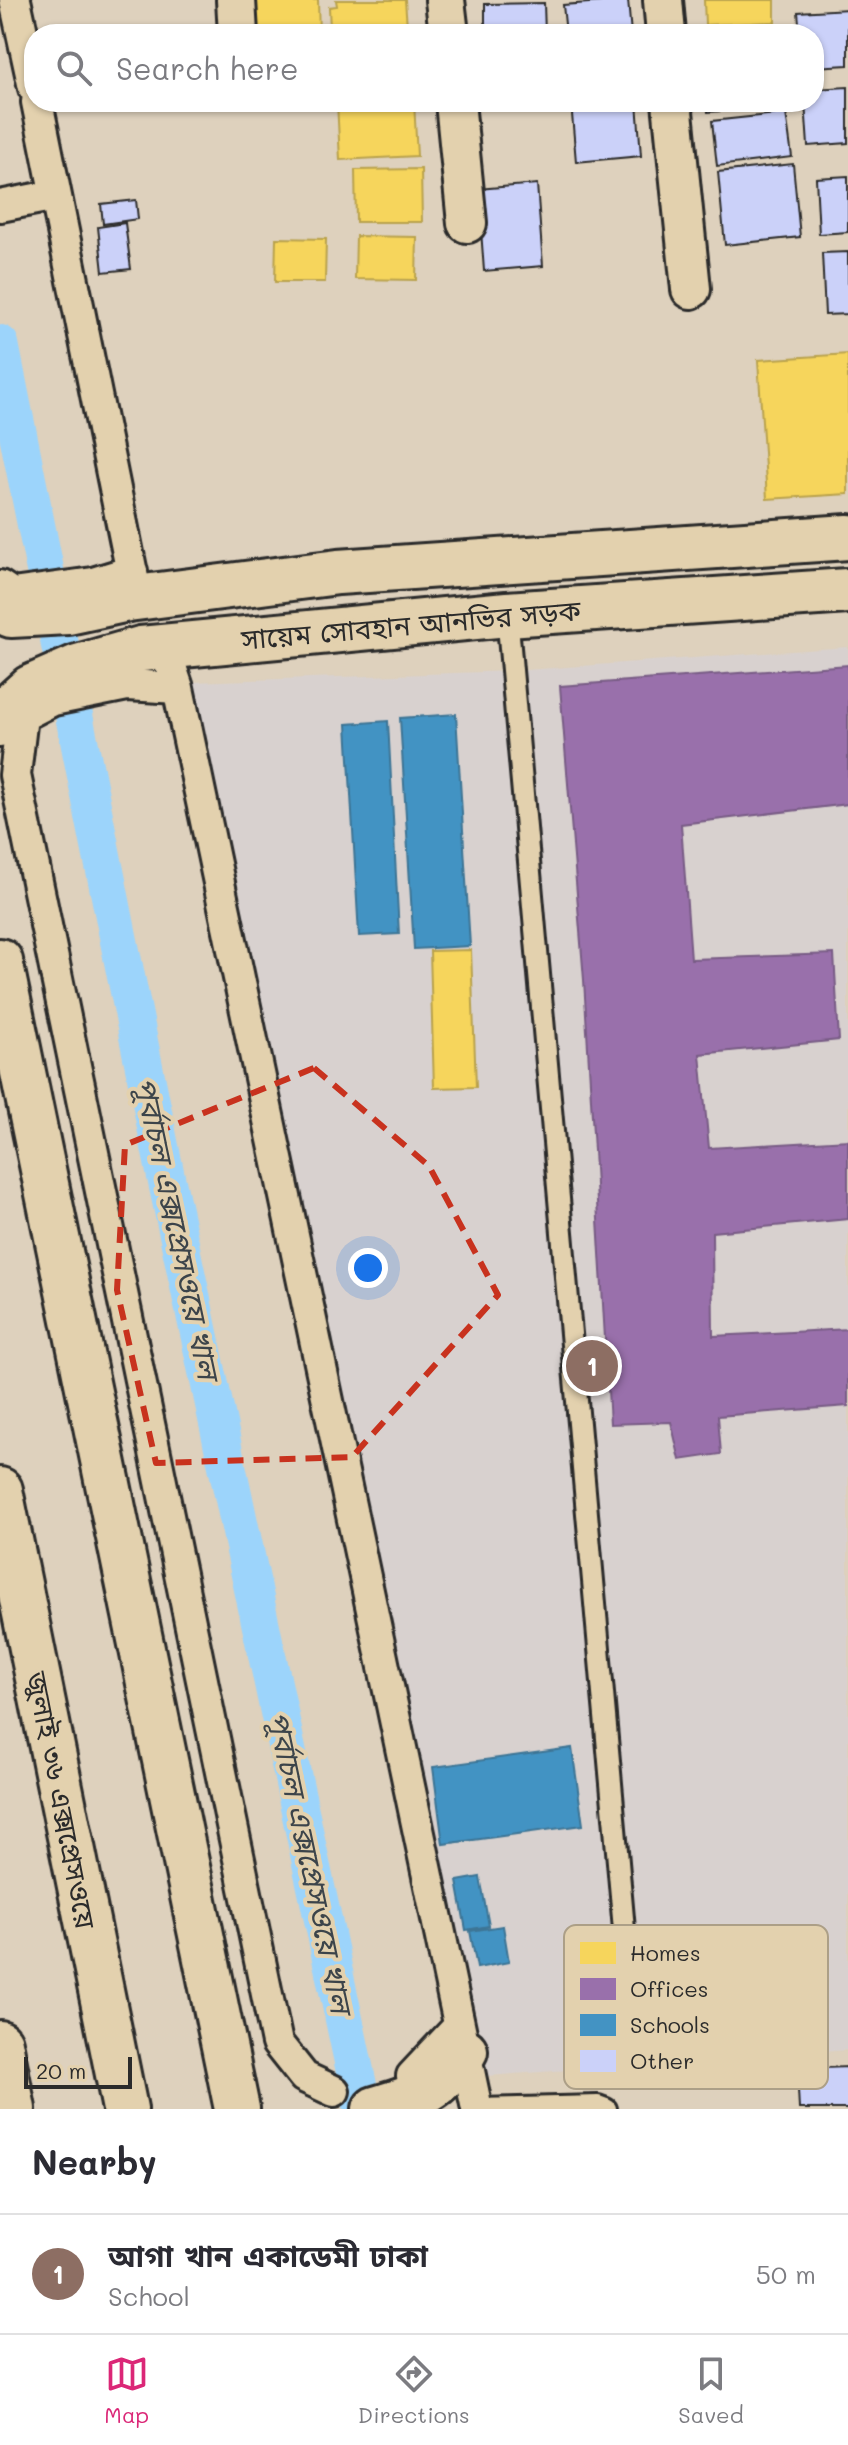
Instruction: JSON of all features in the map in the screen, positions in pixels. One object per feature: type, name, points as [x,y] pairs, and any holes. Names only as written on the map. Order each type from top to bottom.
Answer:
[{"type":"main road","name":"সায়েম সোবহান আনভির সড়ক","points":[[6,601],[68,612],[123,588],[848,537]]},
{"type":"main road","name":"সায়েম সোবহান আনভির সড়ক","points":[[18,710],[78,667],[507,614],[848,591]]},
{"type":"main road","points":[[0,961],[233,2090],[257,2109]]},
{"type":"main road","name":"জুলাই ৩৬ এক্সপ্রেসওয়ে","points":[[0,1490],[125,2109]]},
{"type":"main road","points":[[0,2043],[13,2109]]},
{"type":"main road","points":[[375,2109],[434,2088],[447,2056]]},
{"type":"street","points":[[15,0],[24,41]]},
{"type":"street","points":[[236,0],[237,24]]},
{"type":"street","points":[[445,0],[448,24]]},
{"type":"street","points":[[663,0],[665,24]]},
{"type":"street","points":[[32,112],[73,276]]},
{"type":"street","points":[[39,112],[73,276],[123,588]]},
{"type":"street","points":[[456,112],[467,223]]},
{"type":"street","points":[[673,112],[691,289]]},
{"type":"street","points":[[0,206],[51,196]]},
{"type":"street","points":[[144,659],[178,688],[447,2056],[477,2109]]},
{"type":"street","points":[[144,659],[178,688]]},
{"type":"street","points":[[18,710],[15,775],[277,2043],[304,2077],[334,2091]]},
{"type":"lane","points":[[507,614],[624,1925]]},
{"type":"lane","points":[[477,2109],[598,2106],[606,2109]]},
{"type":"highlighted area","points":[[314,1068],[429,1166],[498,1295],[352,1457],[156,1463],[117,1290],[125,1145]]},
{"type":"shaded area","points":[[848,647],[848,2050],[828,2051],[828,1925],[564,1925],[564,2070],[486,2076],[192,682],[512,671]]},
{"type":"building: Homes","points":[[251,0],[318,0],[319,24],[252,24]]},
{"type":"building: Homes","points":[[336,0],[405,0],[407,24],[330,24],[329,7],[337,6]]},
{"type":"building: Homes","points":[[704,0],[775,0],[775,22],[705,24]]},
{"type":"building: Homes","points":[[338,112],[415,112],[417,156],[340,160]]},
{"type":"building: Homes","points":[[421,169],[422,222],[356,222],[355,170]]},
{"type":"building: Homes","points":[[356,236],[417,237],[416,280],[355,279]]},
{"type":"building: Homes","points":[[276,238],[326,239],[325,282],[275,282]]},
{"type":"building: Homes","points":[[848,354],[848,494],[767,499],[758,360]]},
{"type":"building: Homes","points":[[471,950],[476,1087],[434,1088],[430,951]]},
{"type":"building: Offices","points":[[848,665],[848,804],[681,824],[691,959],[834,954],[839,1040],[700,1054],[709,1148],[848,1140],[848,1219],[712,1232],[713,1336],[848,1329],[848,1406],[718,1416],[721,1454],[680,1460],[671,1422],[610,1424],[584,980],[560,686]]},
{"type":"building: Schools","points":[[456,714],[470,946],[414,949],[400,718]]},
{"type":"building: Schools","points":[[388,721],[399,934],[359,936],[347,724]]},
{"type":"building: Schools","points":[[572,1748],[583,1825],[443,1844],[433,1767]]},
{"type":"building: Schools","points":[[480,1877],[489,1926],[466,1930],[457,1881]]},
{"type":"building: Schools","points":[[503,1926],[509,1962],[477,1968],[470,1931]]},
{"type":"building: Other","points":[[628,0],[630,24],[565,24],[563,5]]},
{"type":"building: Other","points":[[544,3],[545,24],[485,24],[485,4]]},
{"type":"building: Other","points":[[848,9],[848,65],[824,66],[824,24],[799,24],[798,12]]},
{"type":"building: Other","points":[[848,87],[848,143],[808,146],[806,112],[824,112],[824,88]]},
{"type":"building: Other","points":[[572,112],[638,112],[641,156],[576,162]]},
{"type":"building: Other","points":[[786,113],[792,157],[717,166],[712,121]]},
{"type":"building: Other","points":[[793,164],[800,237],[725,245],[718,172]]},
{"type":"building: Other","points":[[848,176],[848,232],[819,234],[816,178]]},
{"type":"building: Other","points":[[537,184],[543,266],[484,271],[478,189]]},
{"type":"building: Other","points":[[136,200],[138,219],[103,224],[101,204]]},
{"type":"building: Other","points":[[125,223],[131,269],[103,272],[98,227]]},
{"type":"building: Other","points":[[848,252],[848,314],[825,315],[822,253]]},
{"type":"building: Other","points":[[848,2067],[848,2109],[799,2109],[798,2089],[828,2089],[828,2068]]},
{"type":"waterway","name":"পূর্বাচল এক্সপ্রেসওয়ে খাল","points":[[0,344],[167,1182],[363,2109]]},
{"type":"place","name":"আগা খান একাডেমী ঢাকা","points":[[592,1366]]}]
